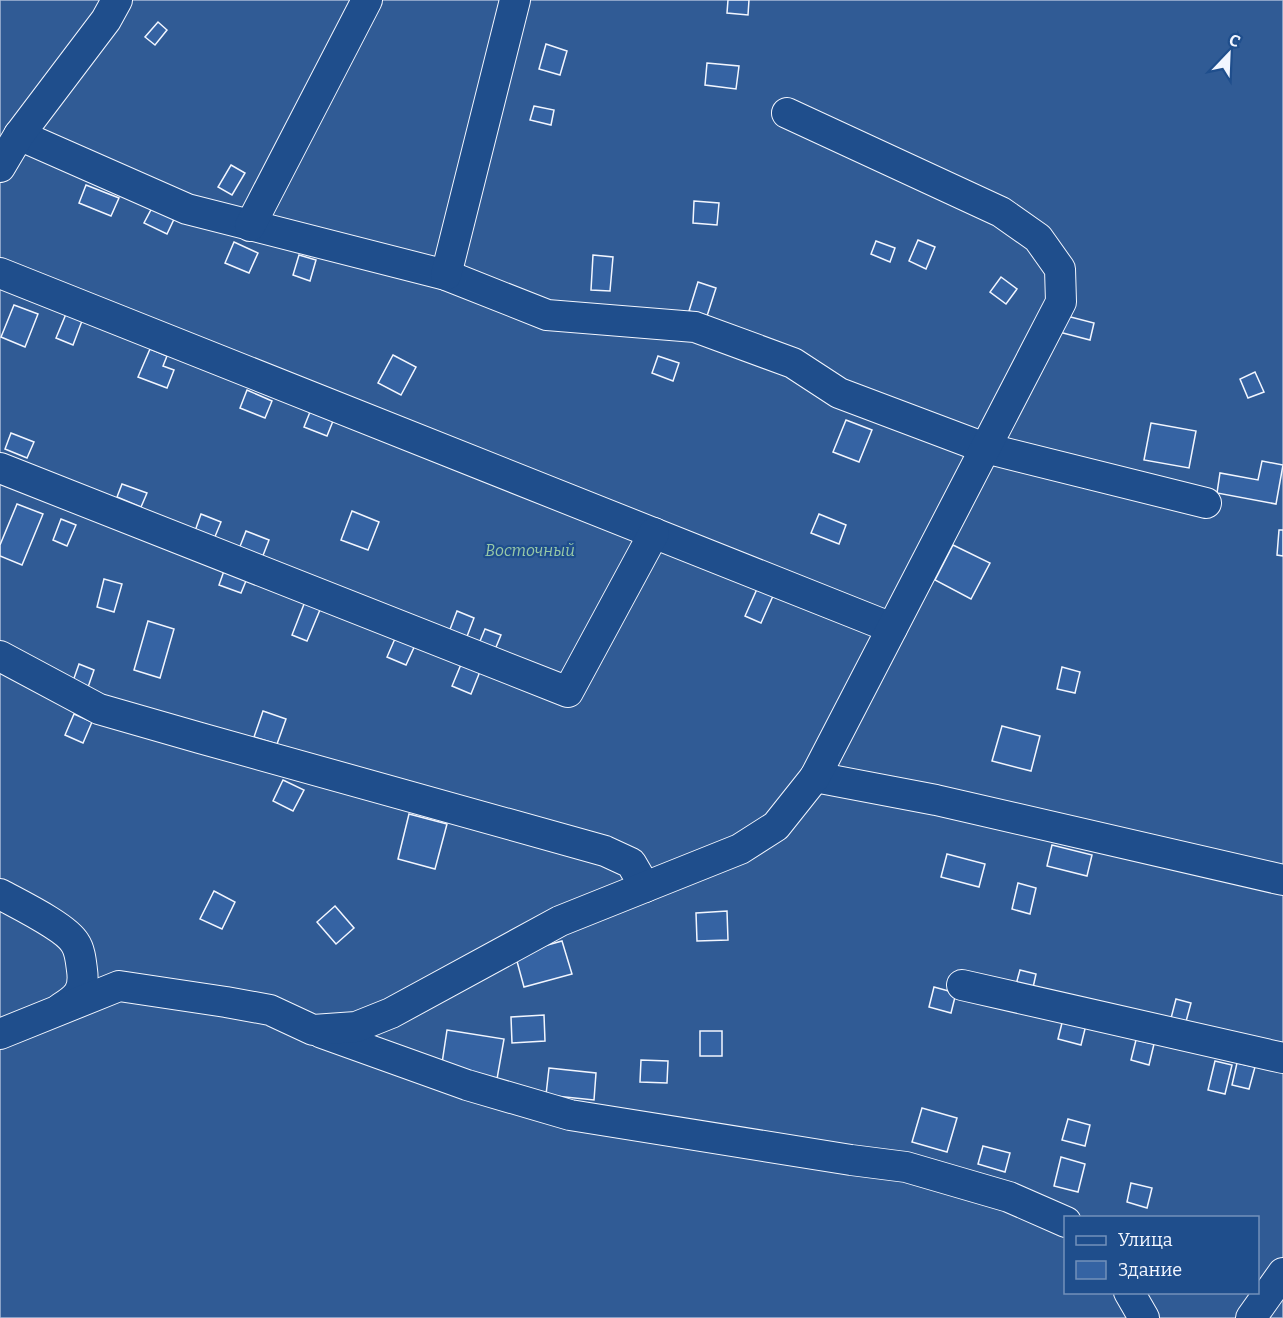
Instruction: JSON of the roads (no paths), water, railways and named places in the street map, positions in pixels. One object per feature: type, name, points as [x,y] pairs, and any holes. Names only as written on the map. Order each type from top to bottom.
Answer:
[{"type":"street","points":[[0,167],[19,135],[106,20],[117,0]]},
{"type":"street","points":[[250,226],[367,0]]},
{"type":"street","points":[[446,275],[515,0]]},
{"type":"street","points":[[313,1030],[356,1027],[391,1013],[560,921],[740,849],[776,826],[814,777],[1061,302],[1060,269],[1038,238],[1001,212],[787,113]]},
{"type":"street","points":[[19,135],[187,209],[446,275],[547,315],[695,327],[794,363],[839,393],[985,448],[1206,503]]},
{"type":"street","points":[[0,273],[892,627]]},
{"type":"street","points":[[0,468],[568,692],[654,533]]},
{"type":"street","points":[[0,656],[99,709],[605,851],[631,863],[645,887]]},
{"type":"street","points":[[814,777],[936,800],[1283,880]]},
{"type":"street","points":[[0,894],[62,929],[75,942],[84,980],[81,990],[74,999],[59,1010]]},
{"type":"street","points":[[962,985],[1283,1058]]},
{"type":"street","points":[[0,1034],[119,986],[226,1002],[270,1010],[313,1030],[467,1085],[570,1114],[906,1167],[1009,1197],[1064,1222]]},
{"type":"street","points":[[1251,1318],[1283,1273]]},
{"type":"street","points":[[1130,1294],[1144,1318]]},
{"type":"park label","name":"Восточный","points":[[530,550]]}]
